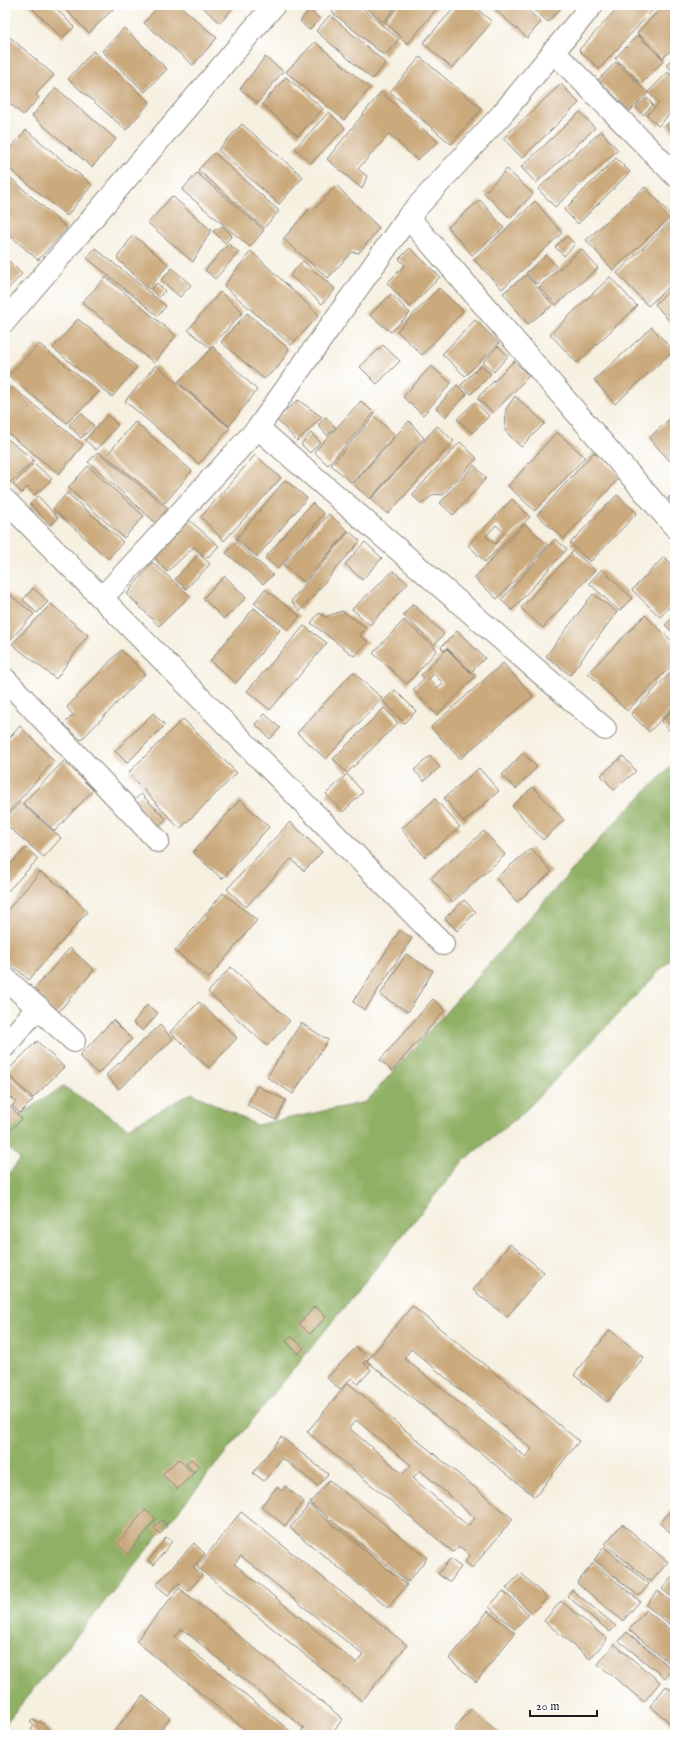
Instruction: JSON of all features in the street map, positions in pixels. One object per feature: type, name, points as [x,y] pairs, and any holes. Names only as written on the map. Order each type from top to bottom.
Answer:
[{"type":"street","points":[[5,321],[274,5]]},
{"type":"street","points":[[103,597],[258,428],[408,217],[503,113],[592,5]]},
{"type":"street","points":[[553,51],[675,175]]},
{"type":"street","points":[[408,217],[675,527]]},
{"type":"street","points":[[258,428],[605,729]]},
{"type":"street","points":[[5,500],[103,597],[443,944]]},
{"type":"street","points":[[5,679],[158,841]]},
{"type":"street","points":[[5,978],[74,1041]]},
{"type":"street","points":[[5,1046],[38,1007]]},
{"type":"green space","points":[[675,762],[675,955],[522,1114],[463,1161],[5,1724],[5,1178],[20,1160],[5,1145],[5,1125],[63,1086],[128,1128],[192,1093],[257,1125],[366,1102],[613,824]]},
{"type":"building","points":[[29,5],[53,5],[74,27],[62,38]]},
{"type":"building","points":[[61,5],[115,5],[116,6],[89,33]]},
{"type":"building","points":[[159,5],[179,5],[217,38],[193,65],[144,23]]},
{"type":"building","points":[[200,5],[236,5],[220,23]]},
{"type":"building","points":[[337,5],[358,5],[399,39],[385,56],[332,12]]},
{"type":"building","points":[[363,5],[397,5],[383,22]]},
{"type":"building","points":[[400,5],[435,5],[438,7],[408,44],[385,22]]},
{"type":"building","points":[[457,5],[473,5],[492,22],[452,68],[423,43]]},
{"type":"building","points":[[490,5],[522,5],[541,22],[527,38]]},
{"type":"building","points":[[529,5],[564,5],[548,22]]},
{"type":"building","points":[[620,5],[657,5],[599,69],[579,50]]},
{"type":"building","points":[[664,5],[670,5],[675,10],[675,46],[663,58],[637,33]]},
{"type":"building","points":[[310,10],[320,19],[309,30],[300,21]]},
{"type":"building","points":[[330,15],[386,63],[372,79],[316,31]]},
{"type":"building","points":[[124,28],[167,69],[145,92],[102,51]]},
{"type":"building","points":[[5,33],[54,75],[36,94],[39,98],[23,115],[5,99]]},
{"type":"building","points":[[638,35],[664,60],[641,84],[615,58]]},
{"type":"building","points":[[315,42],[370,88],[344,120],[286,72]]},
{"type":"building","points":[[93,51],[150,102],[126,130],[68,79]]},
{"type":"building","points":[[675,56],[675,73],[666,65]]},
{"type":"building","points":[[265,57],[283,71],[258,103],[240,89]]},
{"type":"building","points":[[420,57],[482,109],[451,144],[390,92]]},
{"type":"building","points":[[616,62],[648,93],[630,111],[598,80]]},
{"type":"building","points":[[668,72],[675,79],[675,109],[658,126],[647,115],[659,103],[648,92]]},
{"type":"building","points":[[286,77],[323,109],[298,136],[262,104]]},
{"type":"building","points":[[561,84],[579,103],[522,158],[503,138]]},
{"type":"building","points":[[56,88],[116,139],[92,167],[32,116]]},
{"type":"building","points":[[381,92],[438,142],[417,160],[389,134],[358,169],[367,176],[362,189],[327,159]]},
{"type":"building","points":[[647,98],[653,105],[643,115],[636,107]]},
{"type":"building","points":[[329,112],[345,128],[311,163],[295,148]]},
{"type":"building","points":[[580,112],[595,128],[536,183],[521,167]]},
{"type":"building","points":[[675,118],[675,136],[666,125]]},
{"type":"building","points":[[242,124],[303,177],[279,204],[218,150]]},
{"type":"building","points":[[26,130],[92,185],[67,216],[5,165],[5,154]]},
{"type":"building","points":[[601,131],[618,150],[555,207],[538,189]]},
{"type":"building","points":[[214,153],[279,211],[264,228],[198,170]]},
{"type":"building","points":[[616,158],[630,172],[578,224],[564,210]]},
{"type":"building","points":[[507,169],[533,194],[510,218],[484,193]]},
{"type":"building","points":[[5,173],[67,228],[38,260],[5,231]]},
{"type":"building","points":[[197,173],[264,230],[250,247],[182,190]]},
{"type":"building","points":[[336,185],[379,228],[359,253],[352,252],[328,278],[283,239],[311,207],[316,208]]},
{"type":"building","points":[[645,187],[672,216],[613,270],[586,240]]},
{"type":"building","points":[[172,196],[211,230],[193,262],[148,223]]},
{"type":"building","points":[[480,200],[504,228],[472,255],[448,227]]},
{"type":"building","points":[[535,201],[562,233],[502,289],[474,260]]},
{"type":"building","points":[[673,219],[675,220],[675,281],[648,306],[617,273]]},
{"type":"building","points":[[223,226],[232,236],[225,243],[213,231]]},
{"type":"building","points":[[133,235],[168,264],[149,289],[117,258]]},
{"type":"building","points":[[567,236],[575,244],[564,256],[555,247]]},
{"type":"building","points":[[228,244],[239,252],[215,279],[205,270]]},
{"type":"building","points":[[95,248],[166,306],[158,316],[87,258]]},
{"type":"building","points":[[410,248],[440,277],[410,307],[387,283],[405,265],[399,259]]},
{"type":"building","points":[[581,249],[598,268],[556,305],[539,287]]},
{"type":"building","points":[[251,251],[319,315],[291,345],[224,286]]},
{"type":"building","points":[[546,255],[556,266],[536,284],[526,273]]},
{"type":"building","points":[[5,257],[22,274],[5,292]]},
{"type":"building","points":[[303,261],[335,289],[322,304],[290,275]]},
{"type":"building","points":[[172,268],[191,285],[180,297],[161,280]]},
{"type":"building","points":[[526,275],[553,305],[528,324],[503,293]]},
{"type":"building","points":[[106,277],[176,336],[154,363],[82,302]]},
{"type":"building","points":[[610,277],[637,306],[577,363],[550,334]]},
{"type":"building","points":[[157,283],[165,291],[159,297],[151,289]]},
{"type":"building","points":[[675,285],[675,328],[655,304]]},
{"type":"building","points":[[439,288],[463,311],[422,355],[397,331]]},
{"type":"building","points":[[220,292],[243,312],[210,348],[188,330]]},
{"type":"building","points":[[391,294],[410,313],[391,332],[370,315]]},
{"type":"building","points":[[247,313],[289,349],[278,367],[264,379],[221,342]]},
{"type":"building","points":[[78,319],[137,367],[112,397],[53,348]]},
{"type":"building","points":[[475,320],[499,343],[465,376],[442,354]]},
{"type":"building","points":[[652,327],[673,351],[615,404],[594,380]]},
{"type":"building","points":[[39,344],[99,392],[67,423],[8,376]]},
{"type":"building","points":[[383,345],[400,361],[377,384],[360,367]]},
{"type":"building","points":[[498,346],[508,356],[494,372],[483,362]]},
{"type":"building","points":[[213,347],[257,390],[229,426],[178,382]]},
{"type":"building","points":[[514,361],[529,376],[493,413],[477,398]]},
{"type":"building","points":[[156,365],[230,428],[199,464],[125,401]]},
{"type":"building","points":[[481,365],[491,374],[471,394],[461,385]]},
{"type":"building","points":[[431,366],[451,383],[423,415],[403,397]]},
{"type":"building","points":[[457,385],[467,394],[445,417],[436,408]]},
{"type":"building","points":[[12,387],[83,445],[59,474],[5,431],[5,396]]},
{"type":"building","points":[[515,396],[545,423],[521,447],[505,431],[506,409]]},
{"type":"building","points":[[298,400],[322,417],[297,441],[276,419]]},
{"type":"building","points":[[361,401],[374,413],[328,465],[314,452]]},
{"type":"building","points":[[475,402],[489,416],[472,433],[457,419]]},
{"type":"building","points":[[81,413],[94,426],[81,438],[69,425]]},
{"type":"building","points":[[675,414],[675,457],[670,461],[649,438]]},
{"type":"building","points":[[107,415],[118,425],[96,450],[85,440]]},
{"type":"building","points":[[374,416],[395,435],[352,483],[331,465]]},
{"type":"building","points":[[326,417],[336,428],[327,435],[318,425]]},
{"type":"building","points":[[409,421],[424,438],[370,499],[353,484]]},
{"type":"building","points":[[135,422],[192,471],[165,503],[106,456]]},
{"type":"building","points":[[437,426],[454,441],[388,514],[371,499]]},
{"type":"building","points":[[557,432],[585,457],[535,511],[508,486]]},
{"type":"building","points":[[311,433],[320,442],[310,453],[301,444]]},
{"type":"building","points":[[5,437],[34,460],[10,483],[5,479]]},
{"type":"building","points":[[460,442],[477,458],[443,495],[434,494],[422,504],[412,495]]},
{"type":"building","points":[[98,452],[168,508],[156,523],[88,462]]},
{"type":"building","points":[[594,452],[621,476],[564,539],[537,515]]},
{"type":"building","points":[[255,455],[281,478],[224,541],[201,517]]},
{"type":"building","points":[[34,463],[52,479],[35,495],[27,487],[22,493],[13,484]]},
{"type":"building","points":[[474,465],[486,478],[453,515],[440,503]]},
{"type":"building","points":[[88,466],[144,516],[124,538],[68,488]]},
{"type":"building","points":[[285,480],[307,498],[257,557],[236,539]]},
{"type":"building","points":[[675,492],[675,506],[668,498]]},
{"type":"building","points":[[67,493],[123,542],[108,559],[53,509]]},
{"type":"building","points":[[617,495],[637,513],[590,562],[570,543]]},
{"type":"building","points":[[38,496],[58,518],[50,525],[30,504]]},
{"type":"building","points":[[512,499],[530,517],[485,562],[468,545]],"holes":[[[496,525],[505,533],[495,544],[486,536]]]},
{"type":"building","points":[[312,503],[324,514],[278,569],[265,558]]},
{"type":"building","points":[[329,514],[348,531],[304,582],[284,565]]},
{"type":"building","points":[[189,520],[219,546],[207,558],[194,547],[167,572],[155,558]]},
{"type":"building","points":[[525,524],[548,545],[497,599],[474,578]]},
{"type":"building","points":[[349,531],[360,541],[300,611],[291,601]]},
{"type":"building","points":[[555,539],[567,549],[512,610],[501,600]]},
{"type":"building","points":[[236,542],[273,575],[263,584],[226,553]]},
{"type":"building","points":[[365,542],[382,558],[362,580],[345,564]]},
{"type":"building","points":[[573,551],[595,570],[543,628],[521,608]]},
{"type":"building","points":[[199,554],[210,564],[186,589],[175,579]]},
{"type":"building","points":[[664,557],[675,567],[675,601],[660,617],[632,590]]},
{"type":"building","points":[[152,562],[190,596],[159,626],[127,594]]},
{"type":"building","points":[[602,569],[632,598],[619,611],[589,583]]},
{"type":"building","points":[[393,571],[408,583],[370,625],[352,609]]},
{"type":"building","points":[[225,576],[246,598],[224,619],[203,598]]},
{"type":"building","points":[[33,588],[48,602],[37,613],[23,600]]},
{"type":"building","points":[[265,589],[300,616],[288,630],[254,603]]},
{"type":"building","points":[[5,591],[34,614],[9,641],[5,638]]},
{"type":"building","points":[[593,594],[617,612],[570,675],[546,656]]},
{"type":"building","points":[[51,604],[88,635],[56,679],[12,644]]},
{"type":"building","points":[[413,604],[444,634],[434,645],[403,615]]},
{"type":"building","points":[[254,608],[280,630],[236,683],[210,661]]},
{"type":"building","points":[[342,611],[366,627],[360,636],[369,642],[354,656],[311,623],[319,613],[325,617]]},
{"type":"building","points":[[645,615],[675,644],[675,662],[627,711],[588,673]]},
{"type":"building","points":[[675,615],[675,634],[665,625]]},
{"type":"building","points":[[404,620],[437,650],[407,684],[373,653]]},
{"type":"building","points":[[304,626],[327,643],[270,710],[247,691]]},
{"type":"building","points":[[457,631],[485,658],[471,672],[447,648],[444,651],[441,647]]},
{"type":"building","points":[[447,649],[475,677],[437,715],[413,690],[424,678],[421,675]],"holes":[[[434,674],[443,683],[437,688],[429,679]]]},
{"type":"building","points":[[121,650],[145,674],[81,740],[64,724],[73,715],[67,707]]},
{"type":"building","points":[[503,663],[533,696],[460,759],[431,727]]},
{"type":"building","points":[[675,668],[675,705],[649,732],[631,714]]},
{"type":"building","points":[[353,672],[382,698],[326,759],[297,733]]},
{"type":"building","points":[[395,690],[416,711],[404,723],[383,701]]},
{"type":"building","points":[[675,707],[675,736],[661,722]]},
{"type":"building","points":[[384,708],[398,723],[347,773],[333,759]]},
{"type":"building","points":[[153,713],[165,725],[127,763],[115,751]]},
{"type":"building","points":[[265,714],[280,728],[270,739],[255,724]]},
{"type":"building","points":[[183,719],[237,773],[180,829],[128,773]]},
{"type":"building","points":[[20,726],[54,761],[5,816],[5,743]]},
{"type":"building","points":[[523,753],[537,767],[516,789],[502,775]]},
{"type":"building","points":[[430,756],[440,767],[424,781],[414,770]]},
{"type":"building","points":[[623,756],[636,771],[614,790],[601,775]]},
{"type":"building","points":[[64,761],[93,790],[55,831],[23,803]]},
{"type":"building","points":[[479,768],[499,791],[464,822],[444,798]]},
{"type":"building","points":[[347,774],[363,792],[343,812],[326,794]]},
{"type":"building","points":[[533,787],[564,820],[543,840],[512,806]]},
{"type":"building","points":[[141,794],[166,819],[157,828],[132,802]]},
{"type":"building","points":[[435,799],[460,827],[425,857],[401,829]]},
{"type":"building","points":[[240,800],[269,827],[222,879],[193,852]]},
{"type":"building","points":[[20,802],[61,838],[44,857],[5,824],[5,819]]},
{"type":"building","points":[[290,822],[322,852],[304,871],[291,859],[246,907],[227,889]]},
{"type":"building","points":[[484,831],[505,855],[452,902],[431,878]]},
{"type":"building","points":[[26,848],[38,859],[5,894],[5,870]]},
{"type":"building","points":[[531,848],[552,872],[517,902],[496,878]]},
{"type":"building","points":[[40,872],[65,889],[87,912],[29,980],[5,959],[5,913]]},
{"type":"building","points":[[223,893],[257,920],[209,978],[175,951]]},
{"type":"building","points":[[464,900],[476,912],[457,931],[445,918]]},
{"type":"building","points":[[400,930],[412,938],[365,1010],[353,1002]]},
{"type":"building","points":[[70,948],[94,970],[55,1016],[30,994]]},
{"type":"building","points":[[406,954],[433,971],[408,1012],[380,995]]},
{"type":"building","points":[[231,967],[290,1021],[267,1046],[208,992]]},
{"type":"building","points":[[433,999],[445,1010],[392,1071],[380,1060]]},
{"type":"building","points":[[199,1002],[237,1038],[209,1068],[170,1032]]},
{"type":"building","points":[[147,1005],[158,1013],[143,1031],[133,1023]]},
{"type":"building","points":[[113,1020],[132,1039],[98,1074],[79,1056]]},
{"type":"building","points":[[301,1023],[328,1040],[293,1094],[267,1077]]},
{"type":"building","points":[[160,1025],[173,1039],[119,1089],[106,1075]]},
{"type":"building","points":[[37,1041],[64,1067],[33,1098],[6,1072]]},
{"type":"building","points":[[8,1076],[33,1100],[20,1113],[12,1106],[16,1102],[11,1097],[7,1101],[5,1099],[5,1079]]},
{"type":"building","points":[[257,1086],[286,1100],[276,1120],[247,1105]]},
{"type":"building","points":[[5,1101],[22,1119],[5,1135]]},
{"type":"building","points":[[510,1244],[544,1272],[507,1317],[473,1290]]},
{"type":"building","points":[[315,1306],[326,1317],[310,1334],[299,1324]]},
{"type":"building","points":[[412,1306],[579,1441],[535,1497],[367,1361]],"holes":[[[411,1349],[532,1449],[526,1457],[404,1358]]]},
{"type":"building","points":[[610,1330],[644,1357],[607,1402],[574,1375]]},
{"type":"building","points":[[291,1336],[304,1348],[298,1354],[286,1341]]},
{"type":"building","points":[[356,1347],[369,1358],[364,1363],[371,1370],[358,1384],[351,1378],[340,1390],[327,1378]]},
{"type":"building","points":[[348,1383],[513,1519],[472,1568],[465,1562],[470,1555],[459,1546],[453,1552],[307,1432]],"holes":[[[356,1420],[411,1465],[403,1474],[349,1428]],[[420,1470],[475,1518],[468,1526],[413,1478]]]},
{"type":"building","points":[[281,1437],[328,1474],[318,1486],[282,1458],[264,1481],[253,1473]]},
{"type":"building","points":[[179,1459],[193,1474],[177,1489],[162,1474]]},
{"type":"building","points":[[191,1459],[200,1467],[194,1472],[186,1464]]},
{"type":"building","points":[[329,1480],[427,1558],[408,1582],[310,1503]]},
{"type":"building","points":[[285,1486],[304,1502],[285,1526],[261,1506],[277,1487],[282,1491]]},
{"type":"building","points":[[675,1504],[675,1536],[660,1524]]},
{"type":"building","points":[[309,1505],[407,1585],[388,1608],[290,1528]]},
{"type":"building","points":[[145,1510],[156,1519],[128,1554],[117,1544]]},
{"type":"building","points":[[241,1512],[407,1645],[362,1701],[197,1567]],"holes":[[[241,1556],[363,1655],[356,1663],[234,1564]]]},
{"type":"building","points":[[162,1520],[167,1526],[160,1534],[154,1528]]},
{"type":"building","points":[[622,1524],[668,1562],[651,1582],[605,1544]]},
{"type":"building","points":[[166,1537],[172,1541],[154,1565],[148,1561]]},
{"type":"building","points":[[194,1543],[205,1554],[193,1567],[202,1575],[188,1591],[179,1583],[168,1595],[156,1585]]},
{"type":"building","points":[[604,1547],[649,1584],[639,1596],[594,1560]]},
{"type":"building","points":[[450,1559],[461,1567],[450,1582],[438,1574]]},
{"type":"building","points":[[593,1563],[640,1601],[623,1621],[577,1583]]},
{"type":"building","points":[[521,1573],[547,1598],[532,1613],[506,1588]]},
{"type":"building","points":[[675,1573],[675,1600],[662,1589]]},
{"type":"building","points":[[179,1588],[343,1719],[330,1735],[298,1735],[304,1728],[182,1629],[175,1637],[295,1735],[252,1735],[136,1641]]},
{"type":"building","points":[[572,1590],[616,1626],[610,1632],[567,1596]]},
{"type":"building","points":[[503,1591],[529,1614],[515,1629],[489,1607]]},
{"type":"building","points":[[658,1591],[675,1605],[675,1629],[646,1605]]},
{"type":"building","points":[[561,1601],[607,1639],[590,1659],[544,1621]]},
{"type":"building","points":[[646,1610],[675,1634],[675,1668],[629,1630]]},
{"type":"building","points":[[488,1611],[515,1633],[476,1682],[449,1659]]},
{"type":"building","points":[[627,1632],[672,1669],[665,1678],[619,1641]]},
{"type":"building","points":[[614,1644],[660,1682],[644,1702],[598,1664]]},
{"type":"building","points":[[666,1686],[675,1693],[675,1727],[650,1706]]},
{"type":"building","points":[[143,1696],[170,1718],[156,1735],[111,1735]]},
{"type":"building","points":[[471,1709],[502,1735],[461,1735],[454,1730]]},
{"type":"building","points":[[34,1719],[38,1723],[40,1721],[54,1735],[37,1735],[31,1729],[34,1726],[30,1722]]}]
